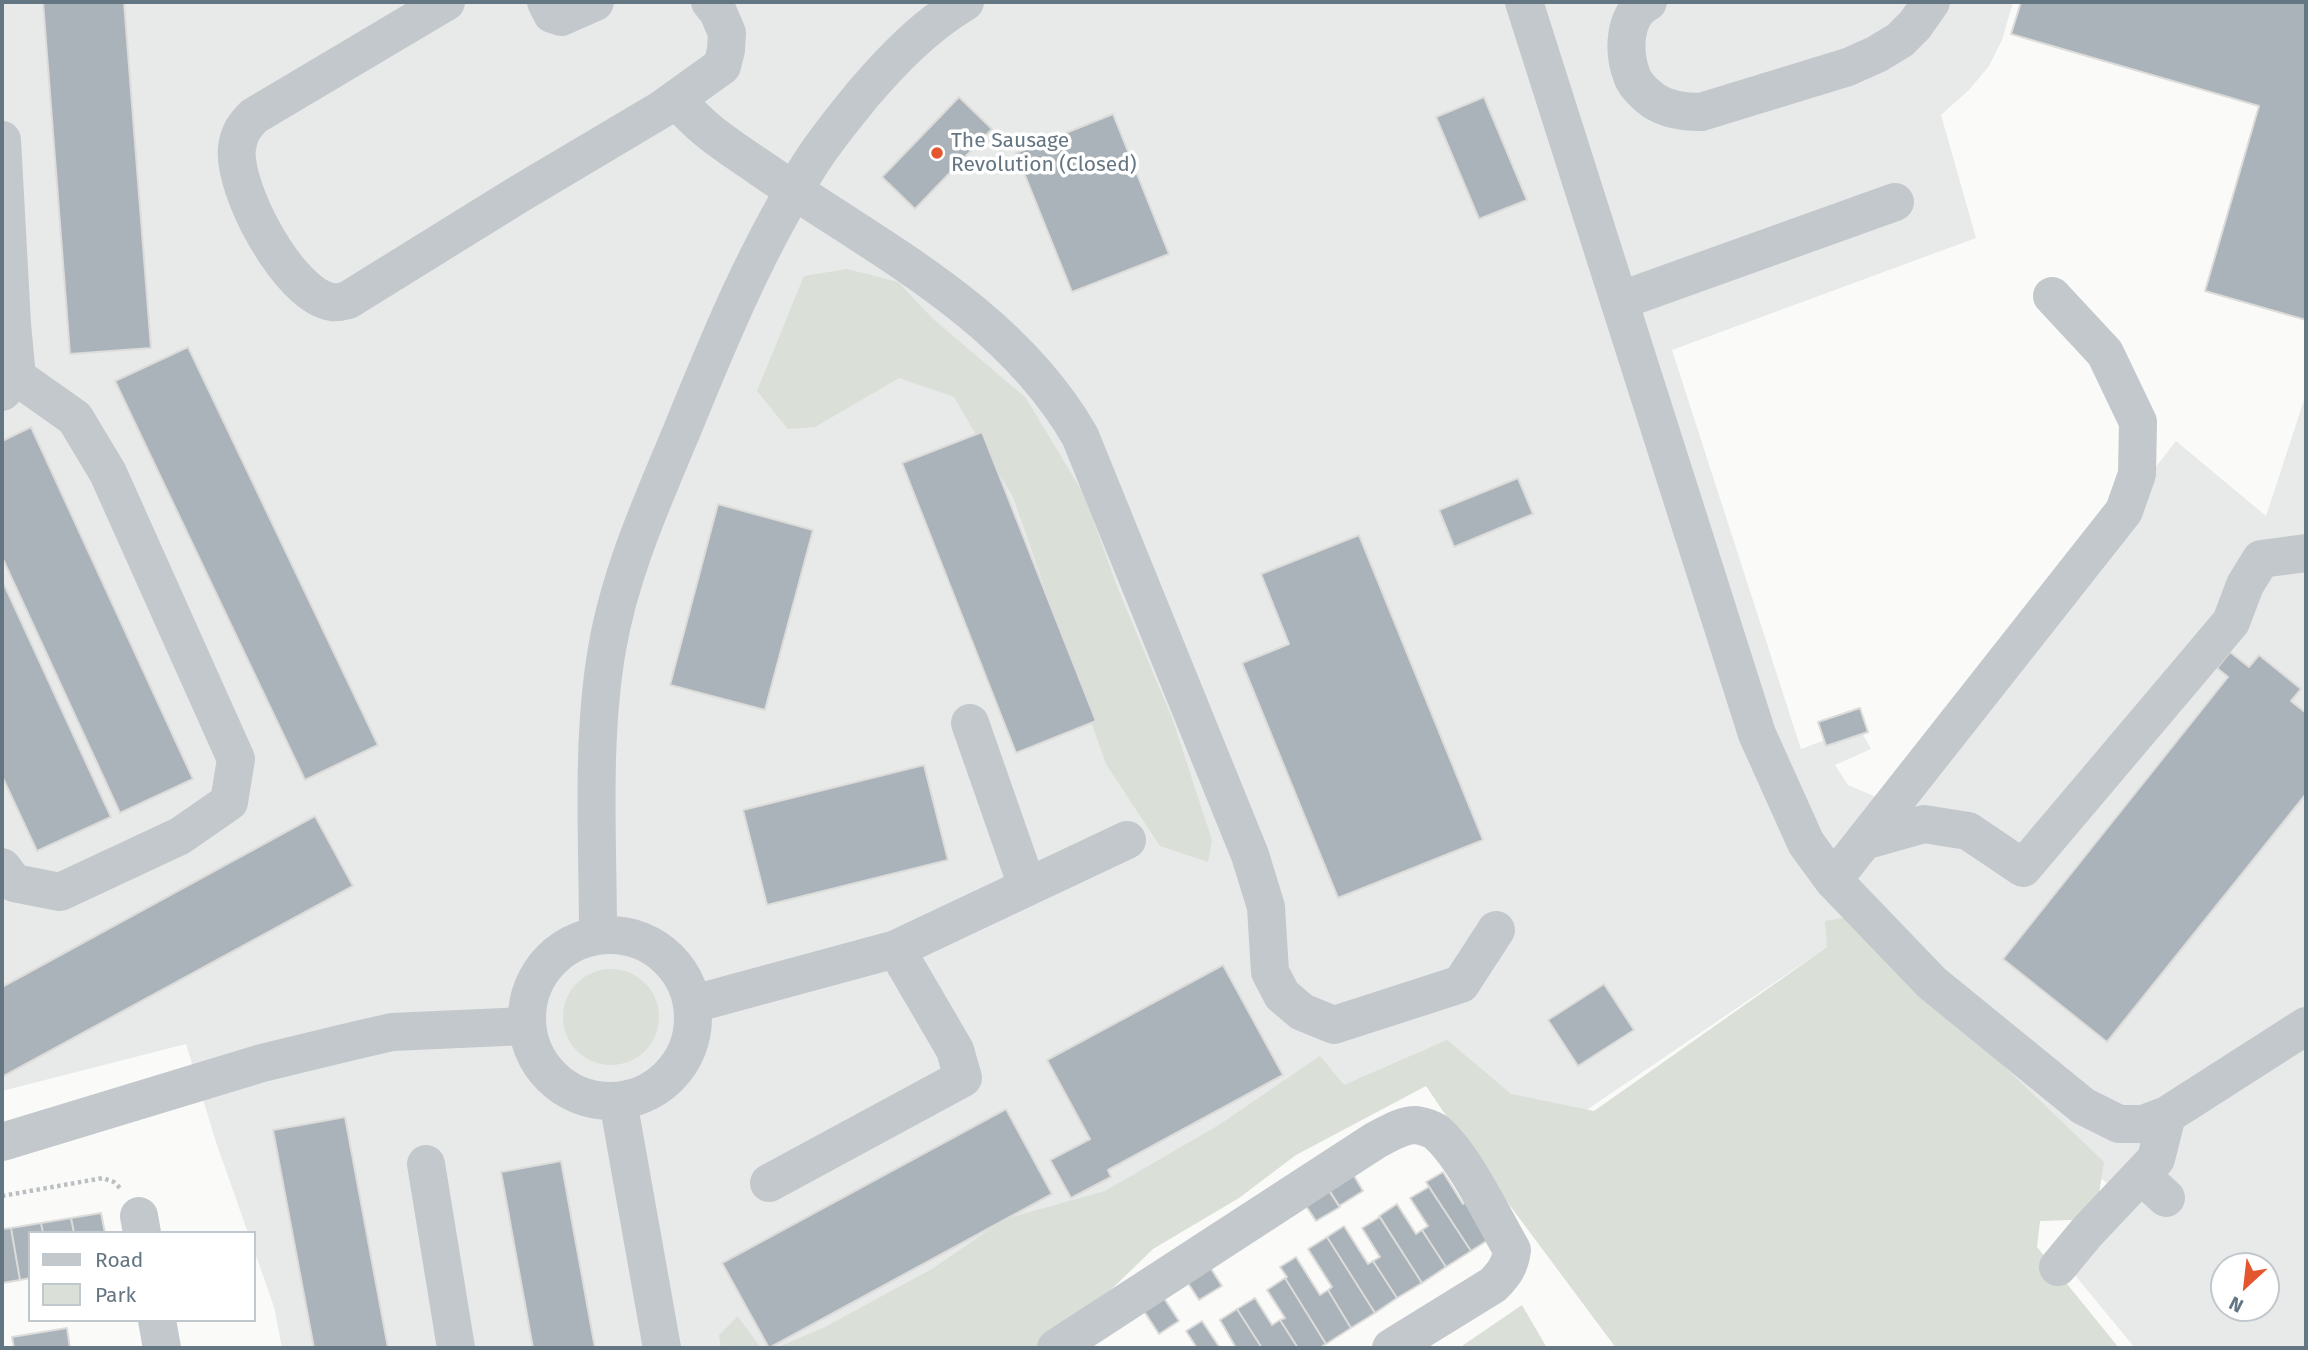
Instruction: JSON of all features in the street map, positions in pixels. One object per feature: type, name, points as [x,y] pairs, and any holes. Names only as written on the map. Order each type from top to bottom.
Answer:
[{"type":"street","points":[[446,2],[254,116],[241,129],[236,151],[245,192],[261,230],[297,282],[318,297],[333,303],[348,300],[676,100],[722,66],[727,33],[718,12],[710,2]]},
{"type":"street","points":[[546,2],[552,14],[561,17],[595,2]]},
{"type":"street","points":[[598,934],[598,711],[617,606],[649,509],[745,283],[794,191],[831,133],[876,80],[926,29],[965,2]]},
{"type":"street","points":[[1524,2],[1757,734],[1806,843],[1833,880],[1932,983],[2083,1105],[2119,1124],[2143,1124],[2167,1115],[2306,1026]]},
{"type":"street","points":[[1648,2],[1633,16],[1628,30],[1626,47],[1632,78],[1654,101],[1671,109],[1701,112],[1848,67],[1900,40],[1915,25],[1931,2]]},
{"type":"street","points":[[676,100],[710,133],[915,269],[982,320],[1005,341],[1068,416],[1080,436],[1250,855],[1266,907],[1270,972],[1282,995],[1302,1012],[1334,1025],[1379,1012],[1461,984],[1496,930]]},
{"type":"street","points":[[2,140],[12,324],[10,384],[75,418],[108,473],[236,759],[229,802],[180,836],[60,892],[14,883],[2,867]]},
{"type":"street","points":[[1619,301],[1895,202]]},
{"type":"street","points":[[1833,880],[2124,511],[2137,474],[2138,422],[2105,353],[2052,296]]},
{"type":"street","points":[[1864,841],[1924,824],[1968,831],[2023,868],[2231,622],[2245,585],[2261,559],[2306,553]]},
{"type":"street","points":[[970,723],[1027,886]]},
{"type":"street","points":[[693,1004],[896,949],[1127,840]]},
{"type":"street","points":[[598,934],[624,935],[648,943],[669,958],[684,979],[693,1004],[692,1038],[677,1069],[650,1091],[618,1101],[592,1099],[567,1090],[547,1073],[533,1051],[526,1026],[529,994],[544,966],[568,945],[598,934]]},
{"type":"street","points":[[769,1183],[963,1078],[956,1050],[896,949]]},
{"type":"street","points":[[2,1142],[262,1063],[392,1032],[526,1026]]},
{"type":"street","points":[[618,1101],[662,1348]]},
{"type":"street","points":[[2058,1267],[2153,1186],[2156,1159],[2167,1115]]},
{"type":"street","points":[[1056,1348],[1376,1140],[1395,1129],[1416,1125],[1434,1130],[1445,1142],[1462,1164],[1513,1250],[1511,1262],[1493,1285],[1391,1348]]},
{"type":"street","points":[[426,1164],[456,1348]]},
{"type":"street","points":[[157,1322],[162,1348]]},
{"type":"path","points":[[2,1196],[103,1178],[114,1182],[122,1190],[127,1205],[140,1224]]},
{"type":"shaded area","points":[[2,2],[2013,2],[2002,40],[1989,66],[1969,90],[1941,115],[1976,238],[1672,350],[1801,749],[1859,727],[1871,749],[1835,765],[1848,785],[1874,796],[1897,792],[1919,771],[2176,441],[2266,516],[2306,394],[2306,1346],[2303,1348],[2135,1348],[2064,1262],[2128,1199],[1917,1039],[1827,947],[1529,1149],[1457,1049],[809,1348],[282,1348],[274,1307],[256,1256],[256,1231],[247,1231],[186,1044],[2,1091]]},
{"type":"green space","points":[[847,269],[898,282],[933,319],[1026,398],[1084,495],[1118,589],[1172,718],[1212,840],[1208,862],[1160,846],[1106,764],[1013,497],[954,397],[899,378],[815,427],[788,429],[757,391],[804,276]]},
{"type":"green space","points":[[1848,917],[2104,1162],[2095,1219],[2040,1221],[2037,1247],[2119,1348],[1616,1348],[1476,1160],[1426,1086],[1296,1155],[1239,1198],[1153,1249],[1053,1346],[776,1348],[823,1328],[932,1269],[1005,1219],[1105,1191],[1219,1125],[1320,1056],[1344,1085],[1447,1040],[1511,1094],[1594,1111],[1827,947],[1825,921]]},
{"type":"green space","points":[[611,969],[629,972],[645,983],[656,999],[659,1017],[656,1035],[645,1051],[629,1062],[611,1065],[593,1062],[577,1051],[566,1035],[563,1017],[566,999],[577,983],[593,972]]},
{"type":"green space","points":[[1522,1305],[1547,1348],[1459,1348]]},
{"type":"green space","points":[[737,1317],[761,1348],[721,1348],[719,1335]]},
{"type":"building","points":[[43,2],[124,2],[151,348],[70,354]]},
{"type":"building","points":[[2021,2],[2306,2],[2306,320],[2205,291],[2259,106],[2011,34]]},
{"type":"building","name":"The Sausage Revolution (Closed)","points":[[959,97],[992,129],[915,209],[882,177]]},
{"type":"building","points":[[1484,97],[1527,200],[1479,219],[1436,117]]},
{"type":"building","points":[[1113,114],[1169,254],[1072,292],[1016,153]]},
{"type":"building","points":[[188,347],[378,745],[305,780],[115,381]]},
{"type":"building","points":[[31,427],[193,779],[120,813],[2,557],[2,441]]},
{"type":"building","points":[[982,432],[1096,721],[1016,753],[902,463]]},
{"type":"building","points":[[1518,478],[1533,514],[1454,547],[1439,510]]},
{"type":"building","points":[[718,504],[813,530],[765,710],[670,685]]},
{"type":"building","points":[[1359,535],[1483,840],[1338,898],[1242,663],[1289,644],[1261,574]]},
{"type":"building","points":[[2,580],[111,817],[37,851],[2,776]]},
{"type":"building","points":[[2230,652],[2249,667],[2259,655],[2301,689],[2291,701],[2306,713],[2306,794],[2107,1042],[2003,959],[2228,677],[2217,668]]},
{"type":"building","points":[[1860,708],[1868,732],[1826,746],[1818,722]]},
{"type":"building","points":[[924,765],[948,860],[767,905],[743,810]]},
{"type":"building","points":[[315,816],[353,886],[2,1077],[2,987]]},
{"type":"building","points":[[1223,965],[1283,1075],[1108,1170],[1111,1177],[1071,1198],[1050,1160],[1090,1139],[1047,1060]]},
{"type":"building","points":[[1604,984],[1634,1030],[1578,1066],[1548,1020]]},
{"type":"building","points":[[1006,1109],[1052,1194],[769,1348],[722,1263]]},
{"type":"building","points":[[345,1117],[388,1348],[314,1348],[273,1130]]},
{"type":"building","points":[[561,1161],[595,1348],[533,1348],[501,1172]]},
{"type":"building","points":[[1347,1164],[1363,1191],[1339,1206],[1322,1180]]},
{"type":"building","points":[[1443,1172],[1463,1204],[1471,1199],[1494,1236],[1471,1251],[1426,1182]]},
{"type":"building","points":[[1322,1179],[1340,1207],[1316,1221],[1298,1194]]},
{"type":"building","points":[[1429,1187],[1471,1251],[1446,1267],[1422,1230],[1428,1226],[1410,1198]]},
{"type":"building","points":[[1397,1204],[1416,1234],[1422,1230],[1446,1267],[1422,1283],[1379,1216]]},
{"type":"building","points":[[101,1213],[105,1231],[74,1231],[71,1218]]},
{"type":"building","points":[[1380,1217],[1422,1283],[1397,1298],[1373,1261],[1380,1257],[1362,1228]]},
{"type":"building","points":[[71,1218],[74,1231],[43,1231],[41,1223]]},
{"type":"building","points":[[41,1223],[43,1231],[28,1231],[28,1278],[20,1280],[11,1228]]},
{"type":"building","points":[[1344,1226],[1368,1264],[1373,1261],[1397,1298],[1375,1313],[1327,1237]]},
{"type":"building","points":[[11,1228],[20,1280],[2,1283],[2,1229]]},
{"type":"building","points":[[1327,1237],[1375,1313],[1351,1328],[1328,1290],[1332,1287],[1308,1249]]},
{"type":"building","points":[[1203,1256],[1222,1286],[1199,1300],[1180,1271]]},
{"type":"building","points":[[1296,1257],[1320,1295],[1328,1290],[1351,1328],[1326,1344],[1280,1267]]},
{"type":"building","points":[[1285,1278],[1326,1344],[1319,1348],[1298,1348],[1280,1320],[1285,1318],[1267,1290]]},
{"type":"building","points":[[1156,1286],[1179,1321],[1159,1334],[1136,1299]]},
{"type":"building","points":[[1255,1298],[1272,1325],[1280,1320],[1298,1348],[1262,1348],[1237,1309]]},
{"type":"building","points":[[1237,1309],[1262,1348],[1236,1348],[1220,1320]]},
{"type":"building","points":[[1202,1321],[1220,1348],[1197,1348],[1186,1331]]},
{"type":"building","points":[[67,1328],[70,1348],[14,1348],[12,1337]]},
{"type":"place","name":"The Sausage Revolution (Closed)","points":[[937,153]]}]
